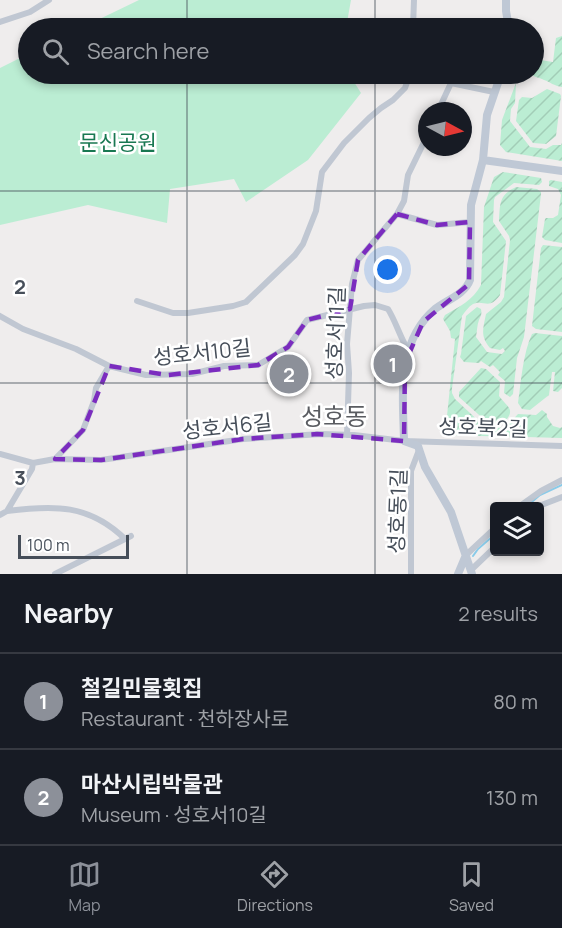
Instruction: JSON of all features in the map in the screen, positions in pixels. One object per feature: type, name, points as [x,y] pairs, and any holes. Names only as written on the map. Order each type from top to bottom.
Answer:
[{"type":"main road","points":[[506,0],[507,18]]},
{"type":"main road","points":[[471,572],[451,512],[425,467],[418,446],[404,441],[403,380],[408,350],[419,328],[435,310],[465,289],[471,280],[472,199],[483,160],[487,116],[497,84]]},
{"type":"main road","points":[[483,160],[562,171]]},
{"type":"main road","points":[[458,574],[466,555]]},
{"type":"street","points":[[0,22],[30,12],[49,0]]},
{"type":"street","points":[[413,18],[414,0]]},
{"type":"street","points":[[137,301],[173,313],[188,313],[246,303],[296,255],[303,244],[316,211],[322,172],[344,143],[369,118],[393,100],[406,84]]},
{"type":"street","points":[[442,102],[451,84]]},
{"type":"street","points":[[456,84],[494,92]]},
{"type":"street","points":[[418,154],[408,175],[404,201],[397,214],[437,225],[470,222]]},
{"type":"street","name":"성호서11길","points":[[347,435],[349,373],[347,344],[351,284],[358,260],[397,214]]},
{"type":"street","name":"성호서10길","points":[[0,316],[23,329],[76,349],[109,366],[146,375],[192,374],[224,366],[258,365],[288,347],[306,320],[364,306],[375,305],[388,309],[408,350]]},
{"type":"street","points":[[55,459],[82,430],[94,401],[96,388],[109,366]]},
{"type":"street","name":"성호서6길","points":[[33,463],[55,459],[101,460],[243,439],[321,434],[404,441]]},
{"type":"street","name":"성호북2길","points":[[404,441],[562,446]]},
{"type":"street","name":"성호동1길","points":[[411,574],[411,471],[419,450]]},
{"type":"street","points":[[0,454],[33,463],[32,469],[7,511]]},
{"type":"street","points":[[527,502],[562,480]]},
{"type":"street","points":[[544,505],[562,497]]},
{"type":"street","points":[[0,515],[7,511],[27,508],[72,509],[96,517],[128,537],[55,574]]},
{"type":"street","points":[[466,555],[490,533]]},
{"type":"street","points":[[471,572],[490,553]]},
{"type":"highlighted area","points":[[397,214],[437,225],[470,222],[469,284],[423,322],[405,363],[404,441],[317,434],[243,439],[101,460],[55,459],[83,430],[109,366],[168,375],[258,365],[288,347],[307,320],[350,309],[358,260]]},
{"type":"green space","points":[[139,0],[351,0],[348,18],[102,18]]},
{"type":"green space","points":[[562,36],[562,87],[544,80],[544,61],[553,62],[556,38]]},
{"type":"green space","name":"문신공원","points":[[18,59],[18,84],[355,84],[361,93],[308,160],[246,202],[234,179],[170,189],[167,223],[88,205],[0,225],[0,68]]},
{"type":"green space","points":[[516,84],[515,103],[511,109],[510,121],[530,147],[546,149],[562,143],[562,161],[506,152],[500,145],[502,120]]},
{"type":"green space","points":[[547,89],[561,96],[556,136],[546,144],[533,143],[516,121],[519,100],[522,97],[532,98]]},
{"type":"green space","points":[[503,172],[541,178],[542,182],[539,185],[514,183],[495,197],[493,222],[506,241],[500,295],[490,304],[473,304],[462,316],[452,393],[455,399],[485,427],[505,428],[518,414],[536,415],[542,410],[547,414],[553,426],[562,427],[562,438],[445,435],[455,339],[451,338],[443,319],[445,315],[470,299],[481,285],[484,207],[494,177]]},
{"type":"green space","points":[[551,180],[562,182],[562,243],[545,240],[542,237],[545,219],[558,215],[561,195],[558,189],[549,186]]},
{"type":"green space","points":[[516,187],[537,189],[541,194],[524,337],[517,358],[513,394],[510,397],[504,393],[505,381],[498,375],[500,372],[493,365],[490,367],[481,361],[479,363],[464,362],[460,357],[466,316],[477,307],[481,309],[481,313],[476,337],[487,352],[502,354],[505,351],[503,348],[500,350],[490,348],[485,340],[483,328],[486,314],[504,297],[510,240],[499,221],[500,210],[503,197]]},
{"type":"green space","points":[[543,245],[562,247],[562,332],[536,329],[532,326]]},
{"type":"green space","points":[[532,334],[562,336],[562,388],[558,392],[553,391],[555,372],[552,372],[549,395],[530,410],[522,409],[518,403],[526,350]]},
{"type":"green space","points":[[481,368],[486,369],[500,382],[499,396],[510,409],[503,424],[488,423],[459,397],[459,392]]},
{"type":"waterway","points":[[532,502],[540,495],[562,485]]},
{"type":"waterway","points":[[473,556],[490,538]]},
{"type":"place","name":"철길민물횟집","points":[[393,364]]},
{"type":"place","name":"마산시립박물관","points":[[289,374]]},
{"type":"district","name":"성호동","points":[[334,415]]}]
